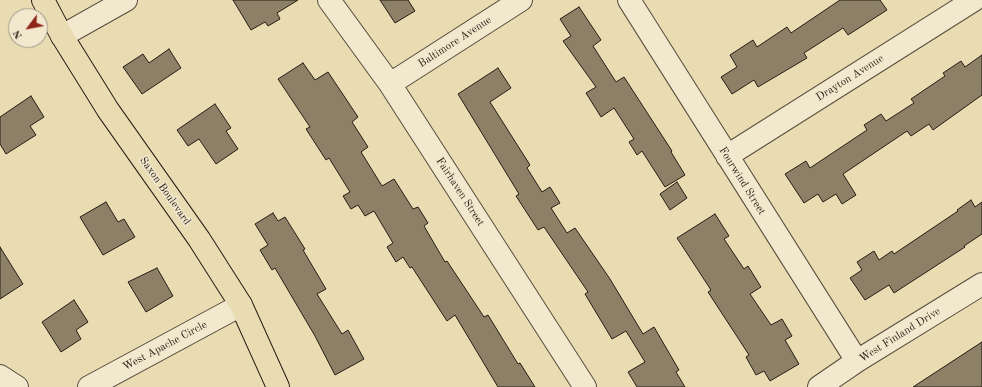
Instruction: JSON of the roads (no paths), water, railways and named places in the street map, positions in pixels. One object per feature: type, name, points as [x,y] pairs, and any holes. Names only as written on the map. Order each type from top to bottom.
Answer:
[{"type":"main road","name":"Saxon Boulevard","points":[[43,0],[62,36],[108,110],[199,239],[241,305],[278,387]]},
{"type":"street","points":[[62,36],[126,0]]},
{"type":"street","name":"Fairhaven Street","points":[[329,0],[390,84],[585,387]]},
{"type":"street","name":"Baltimore Avenue","points":[[390,84],[520,0]]},
{"type":"street","name":"Fourwind Street","points":[[629,0],[857,361]]},
{"type":"street","name":"Drayton Avenue","points":[[727,156],[974,0]]},
{"type":"street","name":"West Finland Drive","points":[[819,387],[857,361],[982,284]]},
{"type":"street","name":"West Apache Circle","points":[[89,387],[241,305]]},
{"type":"street","points":[[0,376],[17,387]]}]
